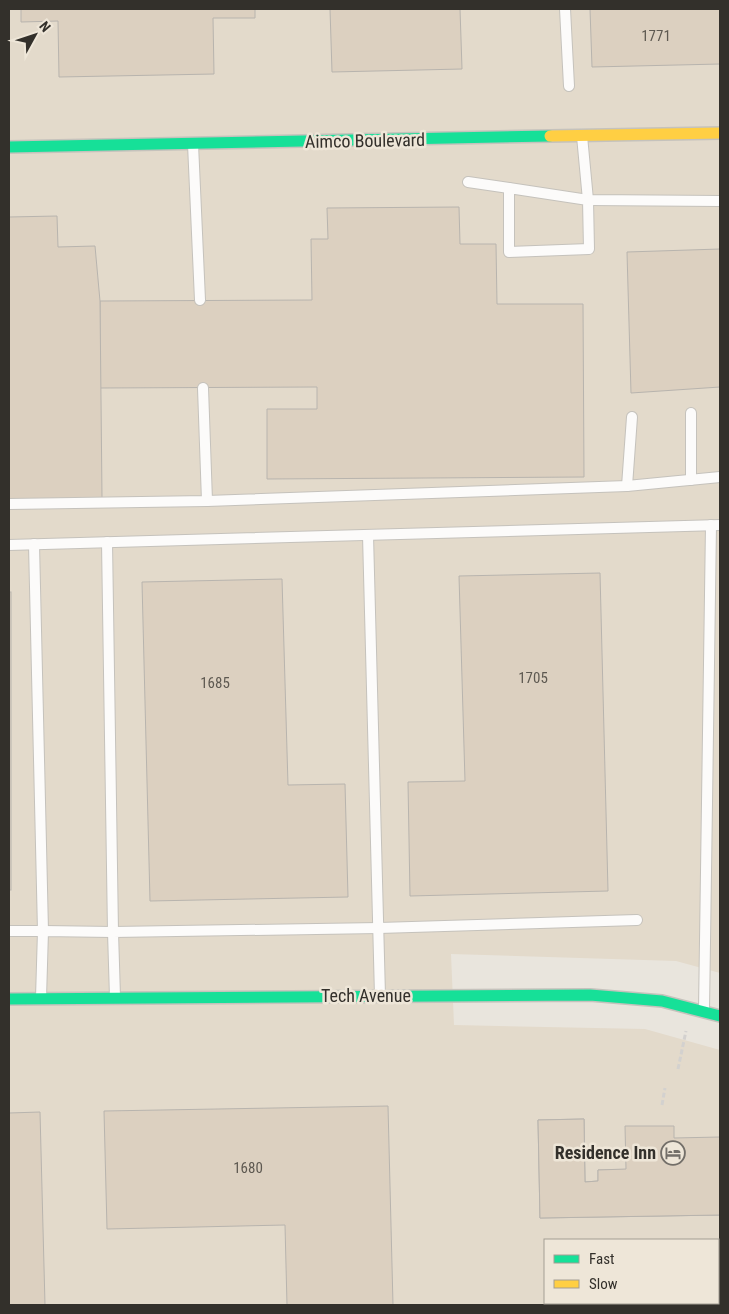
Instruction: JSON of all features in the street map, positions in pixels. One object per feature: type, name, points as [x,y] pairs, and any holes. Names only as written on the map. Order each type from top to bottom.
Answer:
[{"type":"street","name":"Aimco Boulevard","points":[[9,147],[720,133]]},
{"type":"street","name":"Tech Avenue","points":[[9,999],[590,995],[662,1000],[720,1016]]},
{"type":"lane","points":[[565,9],[569,86]]},
{"type":"lane","points":[[509,188],[509,252],[589,249],[588,200],[582,136]]},
{"type":"lane","points":[[193,144],[200,300]]},
{"type":"lane","points":[[468,182],[588,200],[720,201]]},
{"type":"lane","points":[[203,388],[208,501]]},
{"type":"lane","points":[[691,413],[692,480]]},
{"type":"lane","points":[[627,486],[632,417]]},
{"type":"lane","points":[[9,504],[208,501],[627,486],[720,477]]},
{"type":"lane","points":[[9,545],[716,526],[704,1012]]},
{"type":"lane","points":[[368,535],[380,996]]},
{"type":"lane","points":[[107,542],[115,998]]},
{"type":"lane","points":[[34,544],[43,930],[41,999]]},
{"type":"lane","points":[[9,931],[114,932],[378,928],[637,920]]},
{"type":"path","points":[[678,1070],[690,1008]]},
{"type":"path","points":[[662,1105],[665,1088]]},
{"type":"shaded area","points":[[9,9],[720,9],[720,973],[676,961],[451,954],[454,1025],[645,1029],[720,1050],[720,1305],[9,1305]]},
{"type":"building","points":[[21,9],[255,9],[255,18],[213,18],[214,74],[59,77],[58,21],[21,22]]},
{"type":"building","points":[[330,9],[460,9],[462,69],[332,72]]},
{"type":"building","points":[[590,9],[720,9],[720,64],[592,67]]},
{"type":"building","points":[[459,207],[460,244],[496,244],[497,304],[583,304],[584,477],[267,479],[267,409],[317,409],[317,387],[100,388],[100,301],[312,300],[311,239],[328,239],[327,208]]},
{"type":"building","points":[[57,216],[58,247],[95,246],[100,301],[102,498],[9,501],[9,217]]},
{"type":"building","points":[[720,249],[720,387],[631,393],[627,252]]},
{"type":"building","points":[[600,573],[608,891],[410,896],[408,782],[465,781],[459,576]]},
{"type":"building","points":[[282,579],[288,785],[345,784],[348,897],[150,901],[142,582]]},
{"type":"building","points":[[9,592],[11,592],[11,890],[9,890]]},
{"type":"building","points":[[388,1106],[393,1305],[287,1305],[285,1225],[107,1229],[104,1111]]},
{"type":"building","points":[[40,1112],[45,1305],[9,1305],[9,1113]]},
{"type":"building","name":"Residence Inn","points":[[584,1119],[585,1182],[598,1181],[598,1170],[720,1168],[720,1215],[540,1218],[538,1120]]},
{"type":"building","name":"Residence Inn","points":[[584,1119],[585,1182],[598,1181],[598,1170],[626,1169],[625,1126],[674,1126],[674,1138],[720,1137],[720,1215],[540,1218],[538,1120]]},
{"type":"building","points":[[670,1304],[674,1305],[624,1305]]},
{"type":"traffic: fast","points":[[9,147],[550,136]]},
{"type":"traffic: fast","points":[[9,999],[590,995],[662,1001],[720,1016]]},
{"type":"traffic: slow","points":[[550,136],[720,133]]},
{"type":"place","name":"Residence Inn","points":[[673,1153]]}]
